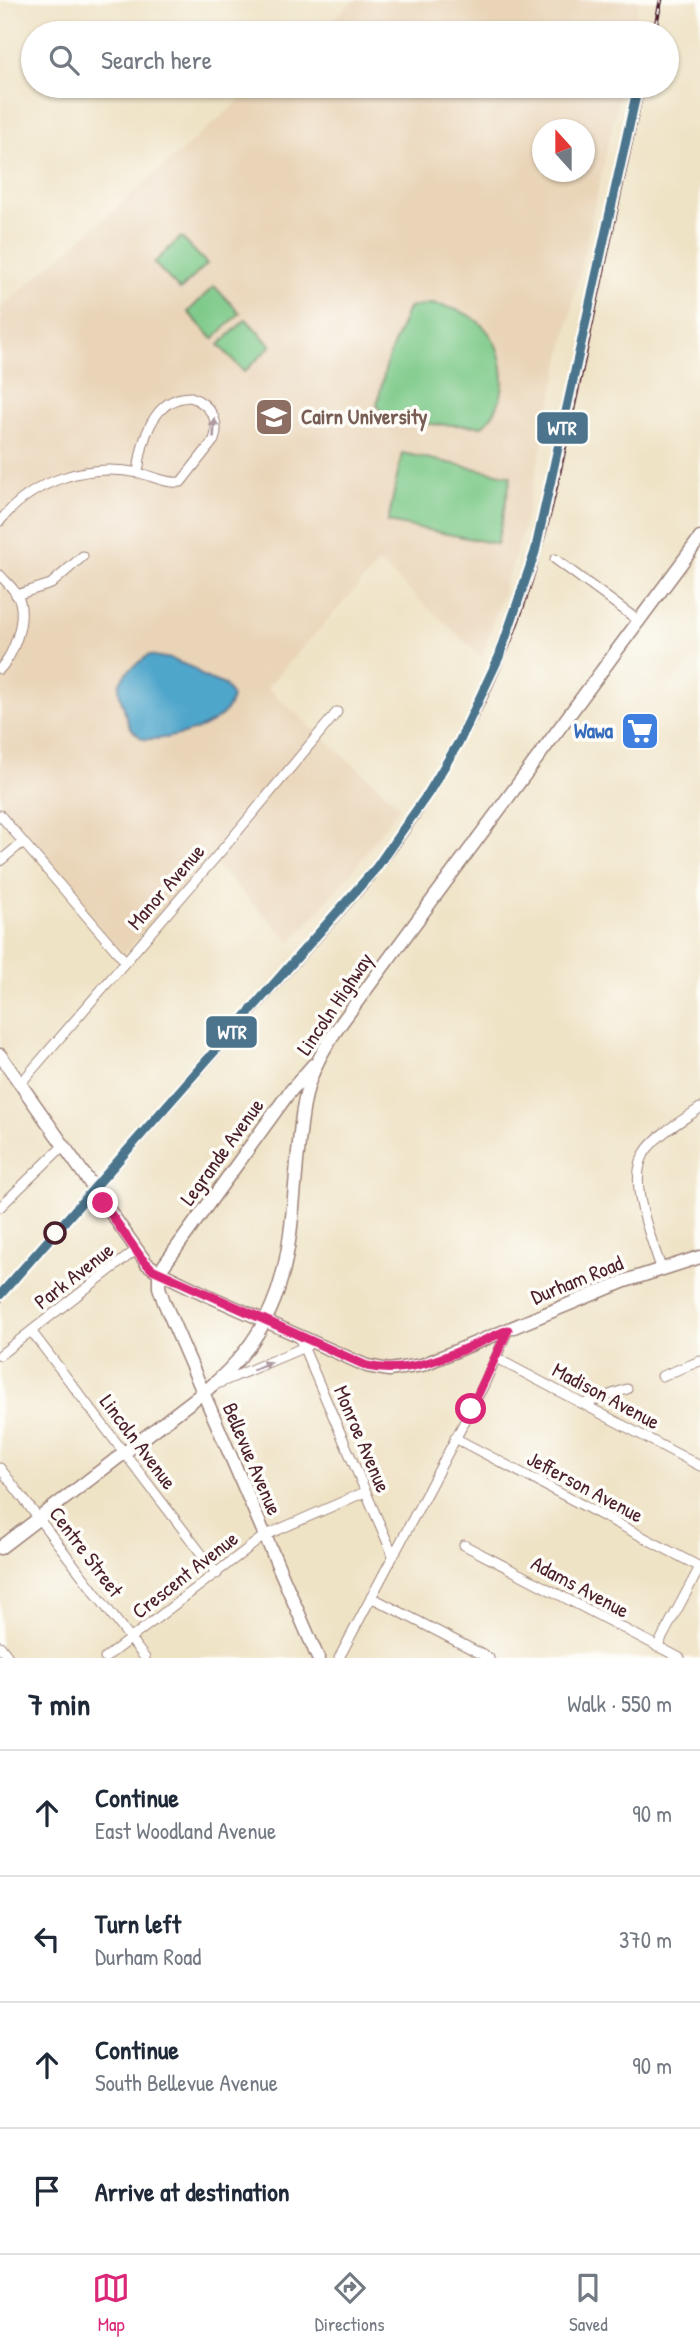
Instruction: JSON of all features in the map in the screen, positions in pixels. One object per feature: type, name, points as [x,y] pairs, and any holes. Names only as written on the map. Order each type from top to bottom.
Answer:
[{"type":"main road","name":"Lincoln Highway","points":[[0,1548],[206,1390],[242,1356],[265,1321],[279,1290],[286,1265],[302,1116],[309,1084],[320,1057],[345,1018],[700,538]]},
{"type":"main road","name":"Durham Road","points":[[0,1055],[147,1264],[306,1343],[367,1366],[401,1369],[432,1361],[661,1268],[700,1257]]},
{"type":"main road","name":"Legrande Avenue","points":[[159,1272],[288,1094],[320,1057]]},
{"type":"main road","name":"Bellevue Avenue","points":[[159,1272],[161,1294],[206,1390],[264,1536],[318,1658]]},
{"type":"street","points":[[0,521],[24,498],[60,478],[97,470],[138,473],[178,483],[214,440],[217,432],[216,420],[208,408],[191,397],[176,399],[152,422],[142,447],[138,473]]},
{"type":"street","points":[[16,595],[51,584],[83,556]]},
{"type":"street","points":[[555,559],[639,621]]},
{"type":"street","points":[[0,575],[16,595],[21,613],[10,656],[0,669]]},
{"type":"street","name":"Manor Avenue","points":[[20,1084],[337,712]]},
{"type":"street","points":[[0,815],[125,961]]},
{"type":"street","points":[[0,860],[23,842]]},
{"type":"street","points":[[661,1268],[639,1188],[638,1167],[647,1149],[657,1138],[699,1112]]},
{"type":"street","points":[[0,1207],[63,1146]]},
{"type":"street","name":"Park Avenue","points":[[0,1355],[136,1250]]},
{"type":"street","points":[[339,1658],[496,1358],[508,1330]]},
{"type":"street","name":"Lincoln Avenue","points":[[31,1331],[217,1574]]},
{"type":"street","points":[[206,1390],[306,1343]]},
{"type":"street","name":"Monroe Avenue","points":[[306,1343],[393,1555]]},
{"type":"street","name":"Madison Avenue","points":[[496,1358],[700,1466]]},
{"type":"street","points":[[662,1376],[700,1361]]},
{"type":"street","points":[[583,1404],[627,1389]]},
{"type":"street","name":"Jefferson Avenue","points":[[454,1438],[700,1567]]},
{"type":"street","name":"Centre Street","points":[[0,1468],[145,1658]]},
{"type":"street","name":"Crescent Avenue","points":[[106,1658],[264,1536],[365,1492]]},
{"type":"street","name":"Adams Avenue","points":[[464,1545],[680,1658]]},
{"type":"street","points":[[657,1647],[700,1567]]},
{"type":"street","points":[[371,1597],[489,1658]]},
{"type":"street","points":[[0,1646],[9,1658]]},
{"type":"shaded area","points":[[354,0],[639,0],[635,21],[330,21]]},
{"type":"shaded area","name":"Cairn University","points":[[242,98],[618,98],[524,526],[482,657],[379,563],[267,687],[400,806],[356,867],[291,942],[209,859],[123,955],[0,808],[0,309]]},
{"type":"green space","points":[[181,237],[207,264],[180,290],[154,263]]},
{"type":"green space","points":[[214,286],[240,313],[213,339],[188,312]]},
{"type":"green space","points":[[430,304],[447,307],[474,319],[484,327],[498,351],[502,366],[501,395],[494,412],[482,426],[427,424],[384,414],[377,405],[387,362],[408,308]]},
{"type":"green space","points":[[246,319],[271,346],[244,372],[219,345]]},
{"type":"green space","points":[[402,453],[511,476],[497,544],[388,522]]},
{"type":"water","points":[[149,655],[171,659],[225,685],[232,697],[228,708],[220,717],[195,730],[167,738],[143,739],[128,722],[119,686],[127,673]]},
{"type":"railway","points":[[657,21],[661,0]]},
{"type":"railway","points":[[0,1301],[373,879],[410,829],[459,750],[500,666],[536,565],[562,461],[640,98]]},
{"type":"transit line","name":"WTR","points":[[0,1295],[376,868],[429,792],[460,740],[499,657],[535,552],[635,98]]},
{"type":"place","name":"Cairn University","points":[[274,417]]},
{"type":"place","name":"Wawa","points":[[640,731]]},
{"type":"route","points":[[103,1203],[152,1269],[367,1366],[389,1370],[412,1367],[508,1330],[471,1409]]}]
